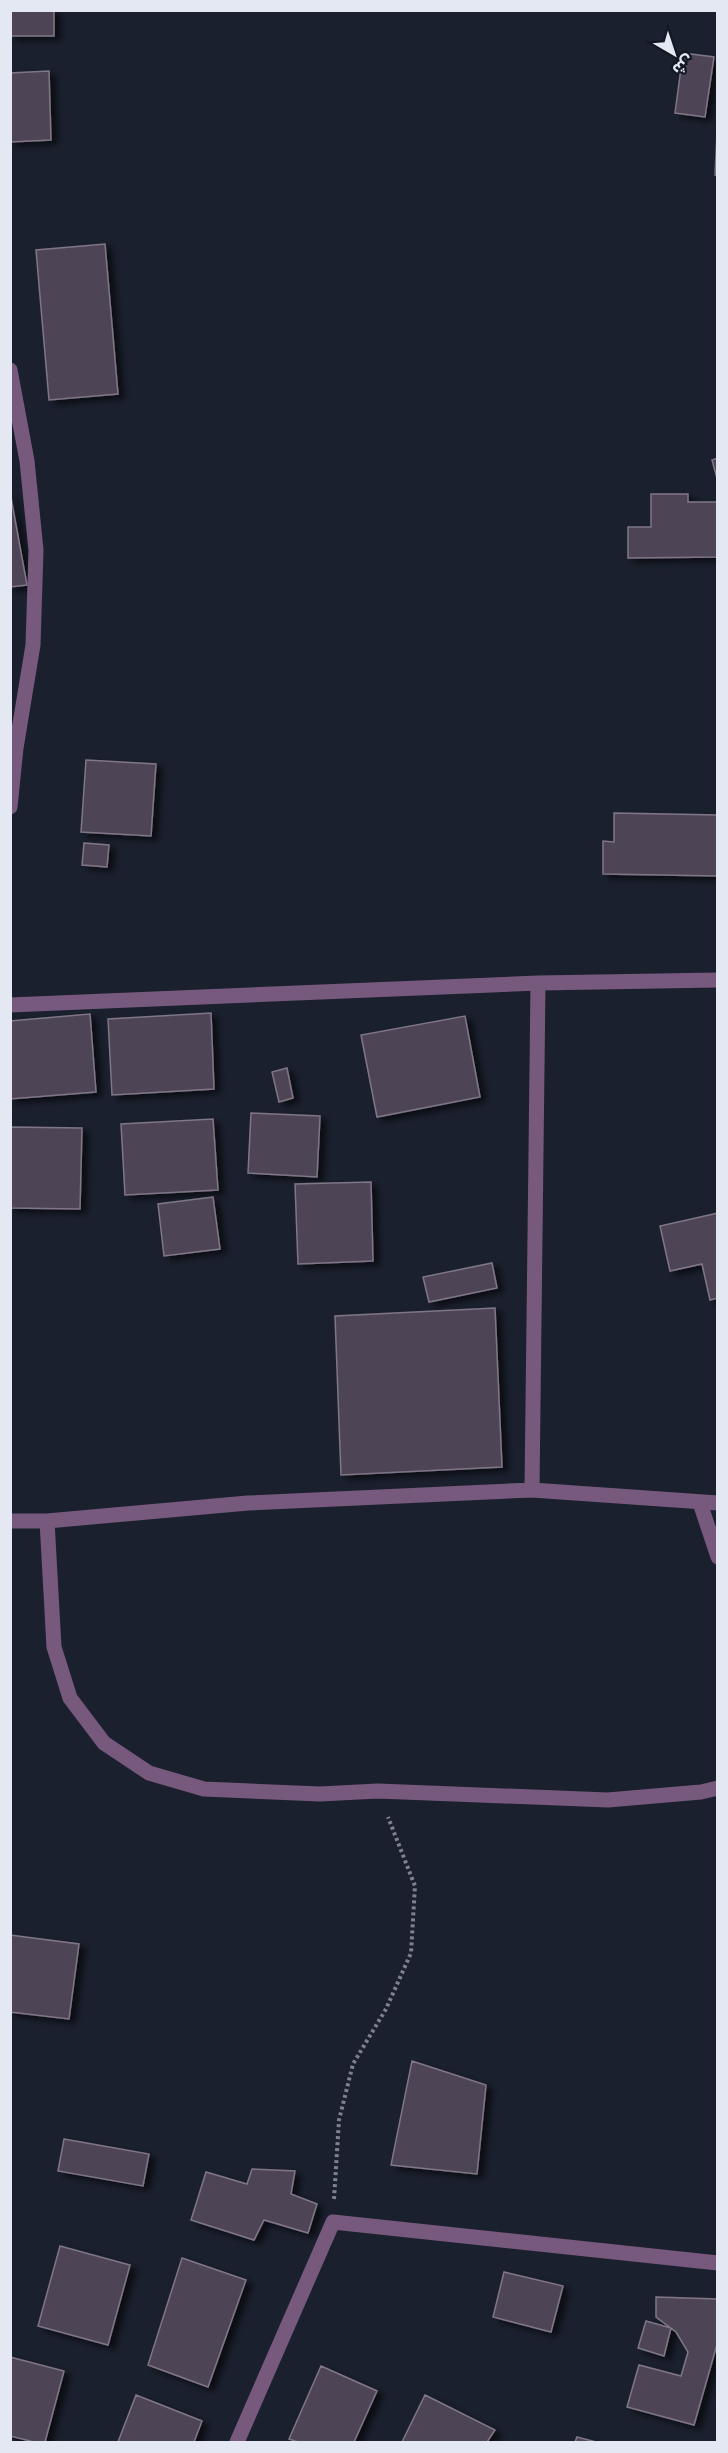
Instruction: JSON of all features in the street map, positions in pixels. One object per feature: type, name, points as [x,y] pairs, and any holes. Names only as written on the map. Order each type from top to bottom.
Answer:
[{"type":"street","points":[[10,370],[27,461],[36,550],[33,645],[13,748],[10,807]]},
{"type":"street","points":[[10,1005],[538,983],[717,980]]},
{"type":"street","points":[[532,1490],[538,983]]},
{"type":"street","points":[[10,1521],[47,1521],[248,1503],[532,1490],[717,1503]]},
{"type":"street","points":[[700,1503],[717,1557]]},
{"type":"street","points":[[47,1521],[54,1647],[70,1698],[104,1743],[148,1773],[204,1789],[320,1794],[378,1791],[608,1800],[701,1792],[717,1788]]},
{"type":"street","points":[[237,2442],[333,2222],[717,2263]]},
{"type":"path","points":[[333,2222],[339,2120],[352,2064],[386,2009],[411,1953],[415,1886],[378,1791]]},
{"type":"building","points":[[10,10],[54,10],[54,36],[10,36]]},
{"type":"building","points":[[683,53],[714,57],[705,117],[675,113]]},
{"type":"building","points":[[49,71],[51,140],[10,142],[10,73]]},
{"type":"building","points":[[718,134],[718,176],[715,175]]},
{"type":"building","points":[[105,244],[118,394],[49,400],[36,250]]},
{"type":"building","points":[[718,458],[718,482],[712,460]]},
{"type":"building","points":[[10,492],[27,585],[10,587]]},
{"type":"building","points":[[651,494],[688,494],[688,502],[718,502],[718,557],[628,558],[628,527],[651,527]]},
{"type":"building","points":[[86,760],[156,764],[151,836],[81,832]]},
{"type":"building","points":[[614,813],[718,815],[718,876],[603,874],[603,841],[614,842]]},
{"type":"building","points":[[84,843],[109,845],[107,867],[82,865]]},
{"type":"building","points":[[211,1013],[214,1089],[112,1095],[108,1019]]},
{"type":"building","points":[[90,1014],[96,1092],[10,1099],[10,1021]]},
{"type":"building","points":[[465,1016],[480,1097],[377,1117],[361,1035]]},
{"type":"building","points":[[287,1068],[293,1098],[279,1102],[272,1072]]},
{"type":"building","points":[[251,1113],[320,1116],[317,1177],[248,1173]]},
{"type":"building","points":[[213,1119],[218,1190],[125,1195],[121,1124]]},
{"type":"building","points":[[10,1127],[82,1128],[80,1209],[10,1208]]},
{"type":"building","points":[[371,1182],[373,1261],[298,1264],[295,1184]]},
{"type":"building","points":[[213,1197],[220,1249],[164,1256],[158,1204]]},
{"type":"building","points":[[718,1213],[718,1298],[710,1300],[702,1264],[670,1271],[660,1226]]},
{"type":"building","points":[[492,1263],[497,1288],[429,1302],[423,1277]]},
{"type":"building","points":[[495,1308],[502,1467],[341,1475],[335,1316]]},
{"type":"building","points":[[10,1935],[79,1944],[69,2019],[10,2012]]},
{"type":"building","points":[[412,2061],[486,2085],[477,2174],[391,2165]]},
{"type":"building","points":[[64,2139],[149,2154],[143,2186],[58,2171]]},
{"type":"building","points":[[252,2169],[295,2171],[291,2194],[317,2204],[308,2233],[264,2220],[254,2240],[191,2220],[206,2172],[247,2184]]},
{"type":"building","points":[[60,2246],[130,2265],[108,2345],[38,2326]]},
{"type":"building","points":[[182,2258],[246,2280],[208,2387],[148,2365]]},
{"type":"building","points":[[504,2272],[563,2286],[551,2332],[493,2317]]},
{"type":"building","points":[[656,2297],[718,2299],[718,2341],[694,2425],[627,2407],[639,2365],[681,2376],[688,2352],[676,2332],[656,2317]]},
{"type":"building","points":[[646,2321],[671,2328],[664,2356],[638,2348]]},
{"type":"building","points":[[10,2357],[64,2371],[45,2442],[34,2442],[10,2436]]},
{"type":"building","points":[[321,2366],[377,2391],[354,2442],[298,2442],[289,2439]]},
{"type":"building","points":[[136,2395],[202,2421],[194,2442],[118,2442]]},
{"type":"building","points":[[425,2395],[495,2430],[487,2442],[402,2442]]},
{"type":"building","points":[[577,2437],[596,2442],[575,2442]]}]
